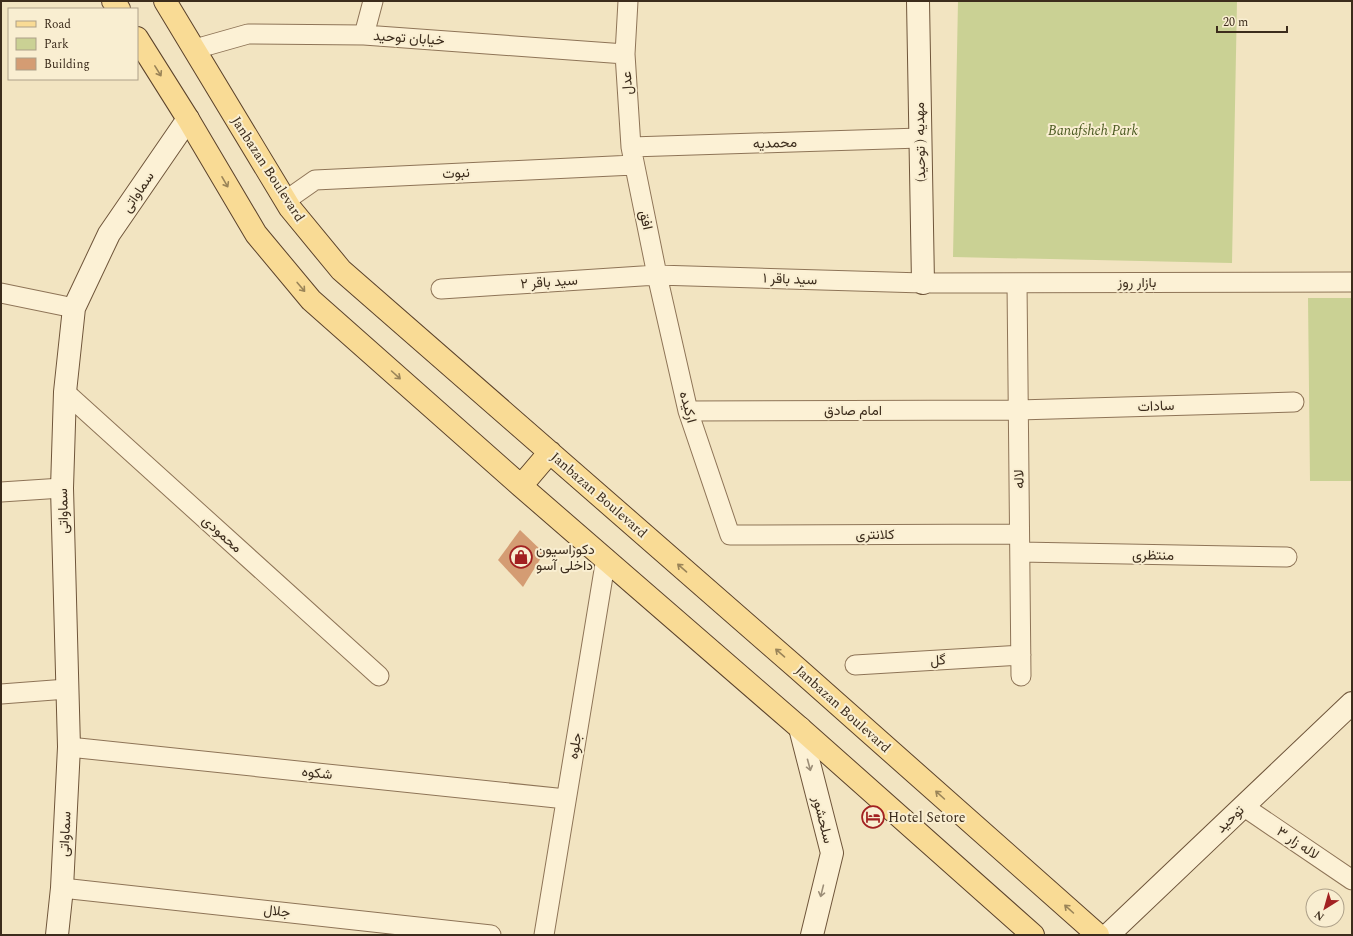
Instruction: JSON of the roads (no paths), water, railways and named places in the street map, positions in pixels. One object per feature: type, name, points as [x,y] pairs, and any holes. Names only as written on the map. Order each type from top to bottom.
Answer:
[{"type":"main road","name":"Janbazan Boulevard","points":[[165,1],[285,201],[341,270],[550,452],[1098,935]]},
{"type":"main road","points":[[138,40],[188,119],[256,234],[311,300],[1034,935]]},
{"type":"main road","points":[[521,486],[550,452]]},
{"type":"street","points":[[364,35],[373,1]]},
{"type":"street","name":"عدل","points":[[628,1],[625,54],[631,147],[634,165]]},
{"type":"street","name":"مهدیه ( توحید)","points":[[918,1],[923,283]]},
{"type":"street","name":"خیابان توحید","points":[[195,49],[248,34],[364,35],[625,54]]},
{"type":"street","name":"سماواتی","points":[[57,935],[62,888],[69,747],[62,488],[65,392],[74,308],[109,234],[188,119]]},
{"type":"street","name":"محمدیه","points":[[631,147],[920,138]]},
{"type":"street","name":"نبوت","points":[[285,201],[314,180],[634,165]]},
{"type":"street","name":"افق","points":[[634,165],[657,275]]},
{"type":"street","name":"سید باقر ۱","points":[[657,275],[923,283]]},
{"type":"street","name":"سید باقر ۲","points":[[441,289],[657,275]]},
{"type":"street","name":"ارکیده","points":[[657,275],[688,410],[730,535]]},
{"type":"street","name":"بازار روز","points":[[923,283],[1352,282]]},
{"type":"street","name":"لاله","points":[[1017,283],[1021,676]]},
{"type":"street","points":[[1,293],[74,308]]},
{"type":"street","name":"محمودی","points":[[65,392],[379,676]]},
{"type":"street","name":"سادات","points":[[1018,410],[1294,402]]},
{"type":"street","name":"امام صادق","points":[[688,410],[1018,410]]},
{"type":"street","points":[[1,492],[62,488]]},
{"type":"street","name":"کلانتری","points":[[730,535],[1019,534]]},
{"type":"street","name":"منتظری","points":[[1020,552],[1287,557]]},
{"type":"street","name":"جلوه","points":[[544,935],[606,558]]},
{"type":"street","name":"گل","points":[[855,665],[1021,655]]},
{"type":"street","points":[[1,694],[67,689]]},
{"type":"street","name":"توحید","points":[[1108,935],[1352,703]]},
{"type":"street","name":"سلحشور","points":[[800,728],[832,853],[812,935]]},
{"type":"street","name":"شکوه","points":[[69,747],[566,799]]},
{"type":"street","name":"لاله زار ۳","points":[[1244,806],[1352,880]]},
{"type":"street","name":"جلال","points":[[62,888],[491,935]]},
{"type":"place","name":"دکوراسیون داخلی آسو","points":[[521,557]]},
{"type":"place","name":"Hotel Setore","points":[[873,817]]},
{"type":"park label","name":"Banafsheh Park","points":[[1093,130]]}]
